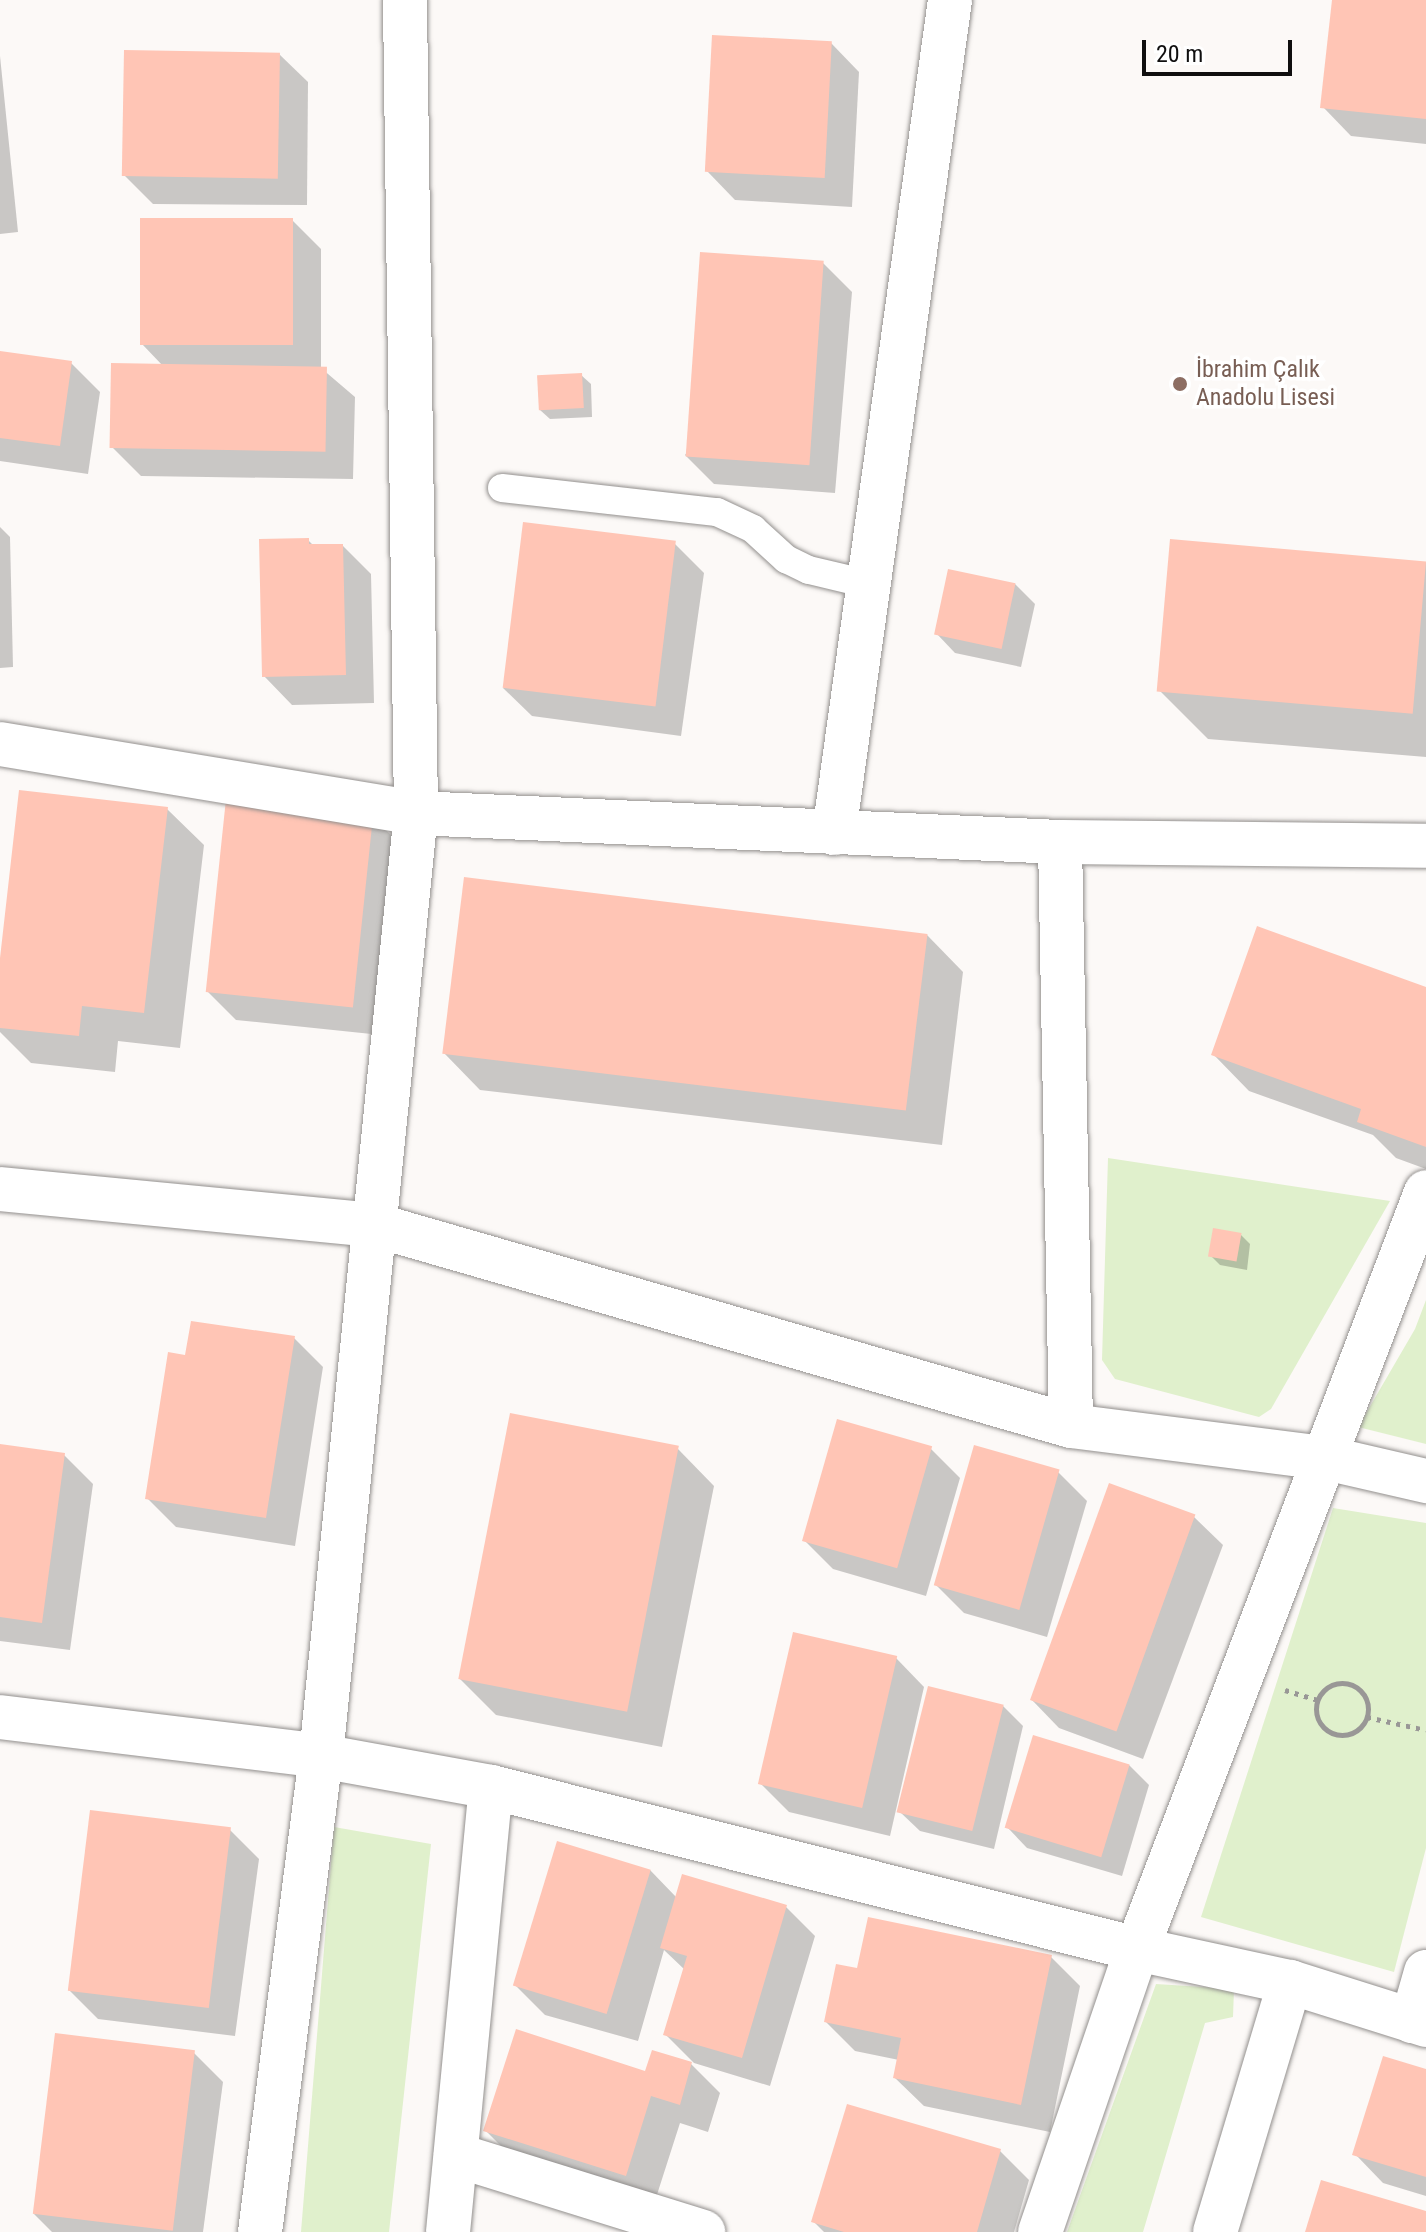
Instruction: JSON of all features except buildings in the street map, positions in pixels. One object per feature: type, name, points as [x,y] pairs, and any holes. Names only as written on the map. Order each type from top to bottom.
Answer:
[{"type":"street","points":[[260,2232],[321,1756],[416,813],[405,0]]},
{"type":"street","points":[[834,833],[950,0]]},
{"type":"street","points":[[0,744],[416,813],[1060,842],[1426,846]]},
{"type":"street","points":[[1060,842],[1071,1426]]},
{"type":"street","points":[[0,1189],[375,1225],[1071,1426],[1326,1458],[1426,1481]]},
{"type":"street","points":[[1040,2232],[1137,1949],[1426,1192]]},
{"type":"street","points":[[0,1717],[321,1756],[491,1787],[1137,1949],[1290,1982],[1419,2023],[1426,1972]]},
{"type":"street","points":[[448,2232],[491,1787]]},
{"type":"street","points":[[1215,2232],[1290,1982]]},
{"type":"street","points":[[456,2155],[703,2232]]},
{"type":"lane","points":[[502,488],[717,512],[753,529],[786,559],[809,570],[855,581],[870,578]]},
{"type":"path","points":[[1350,1683],[1364,1693],[1367,1717],[1355,1732],[1330,1732],[1319,1720],[1317,1700],[1333,1684],[1350,1683]]},
{"type":"path","points":[[1367,1717],[1426,1730]]},
{"type":"green space","points":[[1108,1158],[1390,1201],[1271,1409],[1259,1417],[1115,1379],[1102,1360]]},
{"type":"green space","points":[[1426,1300],[1426,1444],[1358,1427],[1415,1329]]},
{"type":"green space","points":[[1333,1508],[1426,1523],[1426,1848],[1394,1972],[1201,1917]]},
{"type":"green space","points":[[334,1827],[431,1844],[389,2232],[301,2232]]},
{"type":"green space","points":[[1156,1984],[1234,1989],[1233,2017],[1205,2023],[1143,2232],[1067,2232]]},
{"type":"place","name":"İbrahim Çalık Anadolu Lisesi","points":[[1180,384]]}]
